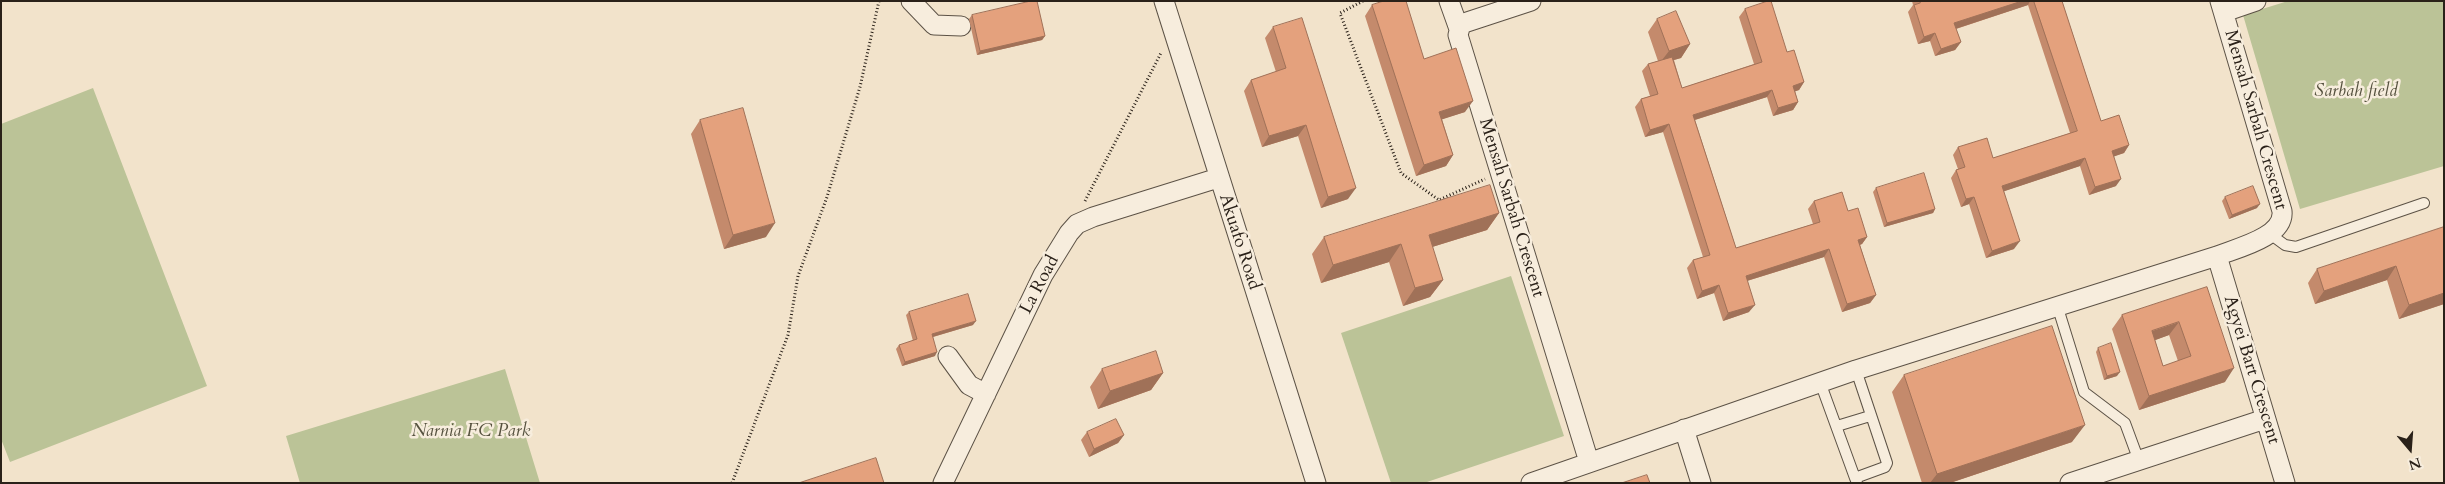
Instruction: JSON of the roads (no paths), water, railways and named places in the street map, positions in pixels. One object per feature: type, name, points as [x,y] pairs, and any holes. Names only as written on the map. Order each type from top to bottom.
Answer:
[{"type":"street","points":[[911,1],[934,25],[961,26]]},
{"type":"street","name":"Akuafo Road","points":[[1164,1],[1174,28],[1218,178],[1316,483]]},
{"type":"street","name":"Mensah Sarbah Crescent","points":[[1449,1],[1589,462]]},
{"type":"street","points":[[1459,29],[1461,24],[1531,1]]},
{"type":"street","points":[[2222,6],[2256,1]]},
{"type":"street","name":"Mensah Sarbah Crescent","points":[[2222,6],[2282,210],[2283,219],[2280,225],[2270,234]]},
{"type":"street","name":"La Road","points":[[944,483],[1043,275],[1069,233],[1077,224],[1093,217],[1218,178]]},
{"type":"street","points":[[1530,483],[1856,370],[2216,256],[2270,234]]},
{"type":"street","name":"Agyei Bart Crescent","points":[[2216,256],[2285,483]]},
{"type":"street","points":[[948,356],[969,385],[986,394]]},
{"type":"street","points":[[2070,483],[2265,419]]},
{"type":"street","points":[[1684,429],[1702,483]]},
{"type":"lane","points":[[2270,234],[2284,245],[2296,248],[2424,203]]},
{"type":"lane","points":[[2057,305],[2084,392],[2124,423],[2139,461]]},
{"type":"lane","points":[[1820,382],[1856,480],[1886,465],[1856,370]]},
{"type":"lane","points":[[1837,426],[1870,416]]},
{"type":"park label","name":"Sarbah field","points":[[2356,92]]},
{"type":"park label","name":"Narnia FC Park","points":[[471,432]]}]
